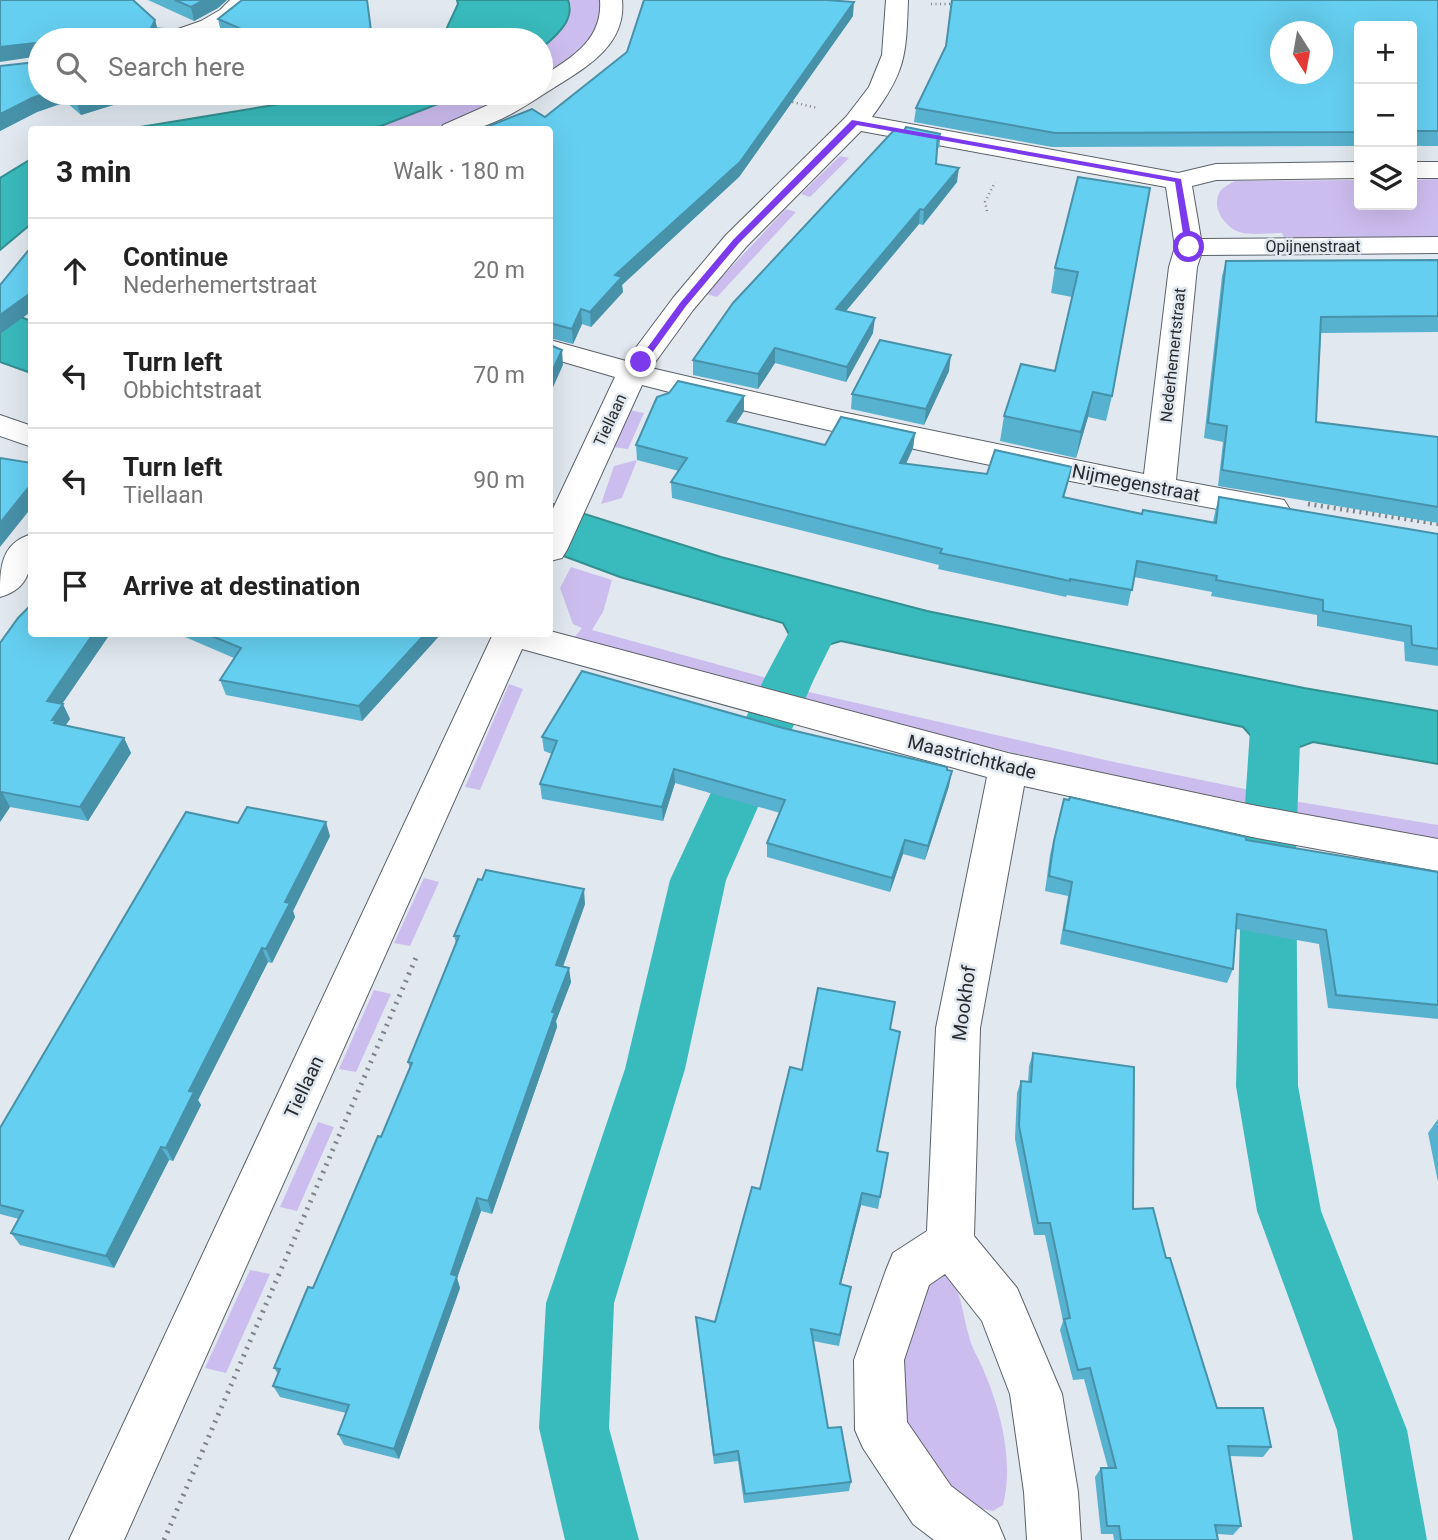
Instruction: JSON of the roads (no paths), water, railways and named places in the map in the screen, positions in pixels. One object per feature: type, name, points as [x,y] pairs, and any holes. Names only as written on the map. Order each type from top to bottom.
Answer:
[{"type":"street","points":[[203,28],[222,18],[240,0]]},
{"type":"street","points":[[553,78],[586,55],[605,34],[612,17],[611,0]]},
{"type":"street","name":"Tiellaan","points":[[553,544],[632,374],[683,304],[736,241],[855,122],[881,88],[894,55],[897,2]]},
{"type":"street","points":[[462,126],[512,105]]},
{"type":"street","points":[[855,122],[1178,181],[1216,172],[1354,170]]},
{"type":"street","points":[[1417,170],[1438,170]]},
{"type":"street","name":"Nederhemertstraat","points":[[1159,489],[1183,267],[1189,247],[1178,181]]},
{"type":"street","name":"Opijnenstraat","points":[[1189,247],[1438,245]]},
{"type":"street","name":"Nijmegenstraat","points":[[553,350],[632,374],[865,428],[1159,489],[1306,514]]},
{"type":"street","points":[[0,425],[28,436]]},
{"type":"street","points":[[0,585],[28,550]]},
{"type":"street","name":"Tiellaan","points":[[96,1540],[510,637]]},
{"type":"street","name":"Maastrichtkade","points":[[522,637],[1009,768],[1252,821],[1438,855]]},
{"type":"street","name":"Mookhof","points":[[950,1242],[958,1028],[1009,768]]},
{"type":"street","points":[[978,1540],[932,1505],[881,1430],[879,1360],[910,1270],[950,1242],[1000,1306],[1036,1394],[1051,1492],[1054,1540]]},
{"type":"water","points":[[457,0],[568,0],[570,8],[566,22],[553,38],[553,28],[447,28],[458,4]]},
{"type":"water","points":[[274,105],[435,105],[381,126],[146,126]]},
{"type":"water","points":[[28,161],[28,227],[0,250],[0,178]]},
{"type":"water","points":[[0,309],[28,320],[28,372],[0,362]]},
{"type":"water","points":[[553,504],[721,557],[927,611],[1304,688],[1438,711],[1438,764],[1313,742],[1289,751],[1260,746],[1243,727],[841,641],[818,648],[792,640],[783,623],[620,577],[553,552]]},
{"type":"waterway","points":[[602,1540],[574,1428],[580,1303],[655,1069],[698,880],[789,679],[823,612]]},
{"type":"waterway","points":[[1276,715],[1269,850],[1267,1086],[1289,1211],[1372,1430],[1390,1540]]}]
